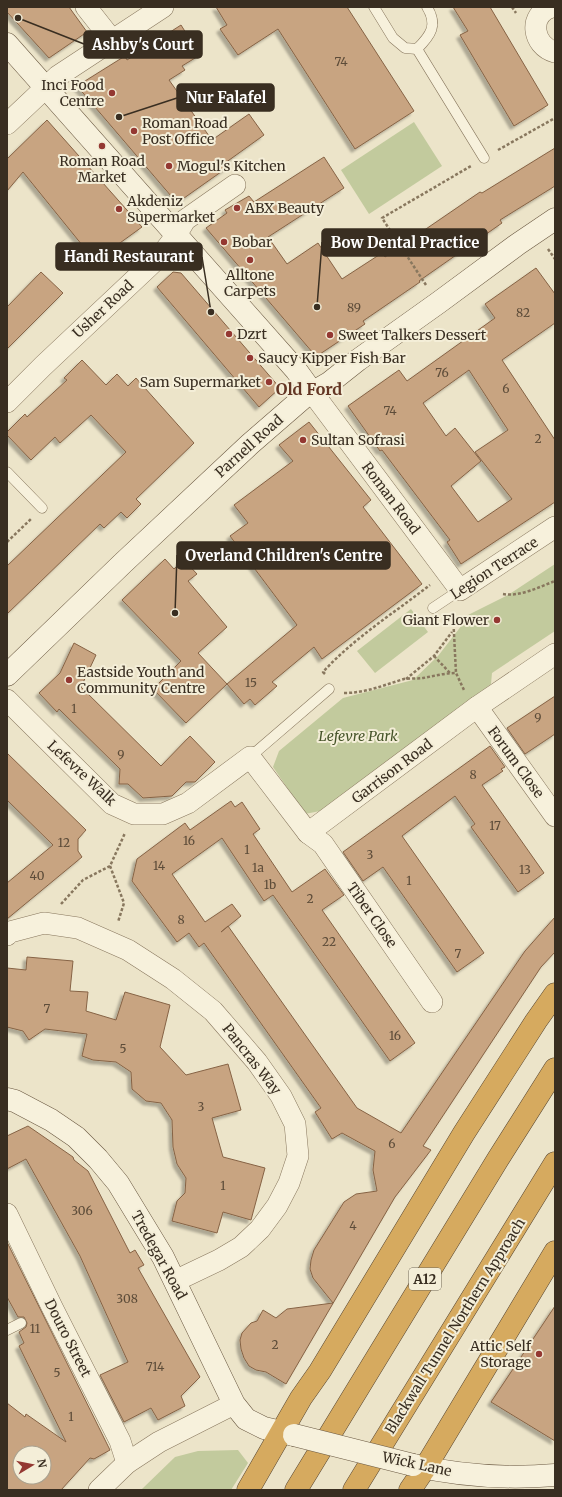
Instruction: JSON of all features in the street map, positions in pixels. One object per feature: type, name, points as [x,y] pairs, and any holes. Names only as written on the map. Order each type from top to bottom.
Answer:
[{"type":"highway","points":[[248,1490],[287,1433],[301,1398],[324,1364],[464,1133],[555,994]]},
{"type":"highway","name":"A12","points":[[296,1490],[498,1159],[555,1069]]},
{"type":"highway","name":"Blackwall Tunnel Northern Approach","points":[[354,1490],[555,1163]]},
{"type":"highway","points":[[410,1490],[419,1466],[555,1252]]},
{"type":"main road","name":"Roman Road","points":[[7,44],[296,370],[312,392]]},
{"type":"main road","name":"Parnell Road","points":[[7,675],[250,444],[303,398],[329,383],[358,360],[518,244],[555,219]]},
{"type":"main road","name":"Tredegar Road","points":[[7,1100],[15,1102],[51,1120],[76,1137],[98,1159],[118,1183],[163,1257],[234,1404],[246,1419],[264,1428],[287,1433]]},
{"type":"main road","name":"Wick Lane","points":[[287,1433],[419,1466],[490,1480],[555,1475]]},
{"type":"street","points":[[86,7],[112,40]]},
{"type":"street","points":[[7,124],[58,76],[163,7]]},
{"type":"street","points":[[552,7],[542,12],[538,18],[535,29],[538,40],[546,49],[555,52]]},
{"type":"street","name":"Usher Road","points":[[7,402],[163,253],[185,220],[235,185]]},
{"type":"street","name":"Roman Road","points":[[312,392],[447,573],[454,594]]},
{"type":"street","name":"Legion Terrace","points":[[454,594],[555,527]]},
{"type":"street","name":"Garrison Road","points":[[308,833],[477,707],[555,654]]},
{"type":"street","name":"Lefevre Walk","points":[[7,700],[112,804],[134,814],[163,814],[188,804],[250,757]]},
{"type":"street","name":"Forum Close","points":[[477,707],[555,816]]},
{"type":"street","points":[[250,757],[308,833]]},
{"type":"street","name":"Tiber Close","points":[[308,833],[323,844],[432,1002]]},
{"type":"street","name":"Pancras Way","points":[[7,935],[44,923],[78,928],[128,950],[174,980],[214,1011],[257,1062],[281,1096],[295,1124],[298,1156],[289,1183],[277,1206],[260,1229],[241,1246],[219,1260],[175,1281]]},
{"type":"street","name":"Douro Street","points":[[8,1220],[47,1310],[120,1441],[127,1463]]},
{"type":"street","points":[[99,1490],[127,1463],[159,1442],[234,1404]]},
{"type":"lane","points":[[374,7],[393,38],[405,48],[418,49]]},
{"type":"lane","points":[[418,49],[428,38],[433,26],[432,15],[427,7]]},
{"type":"lane","points":[[418,49],[484,158]]},
{"type":"lane","points":[[7,472],[42,508]]},
{"type":"lane","name":"Legion Terrace","points":[[433,608],[454,594]]},
{"type":"lane","points":[[250,757],[331,688]]},
{"type":"lane","points":[[7,1330],[21,1323]]},
{"type":"path","points":[[438,303],[382,218],[555,118]]},
{"type":"path","points":[[7,542],[42,508]]},
{"type":"path","points":[[447,573],[358,640],[331,663],[323,672],[331,688],[345,693],[362,692],[406,679],[456,673]]},
{"type":"path","points":[[502,594],[508,595],[523,593],[555,581]]},
{"type":"path","points":[[454,594],[452,608],[456,673],[465,693],[477,707]]},
{"type":"path","points":[[406,679],[434,656],[453,631]]},
{"type":"path","points":[[434,656],[450,673]]},
{"type":"path","points":[[66,898],[83,880],[110,866],[134,814]]},
{"type":"path","points":[[110,866],[124,903],[121,912]]},
{"type":"green space","points":[[414,122],[442,166],[369,214],[341,170]]},
{"type":"green space","name":"Lefevre Park","points":[[555,564],[555,631],[492,673],[491,684],[320,811],[305,814],[273,767],[279,751],[343,698],[413,680],[438,656],[462,625],[460,619],[508,595]]},
{"type":"green space","points":[[411,609],[428,632],[375,673],[357,651]]},
{"type":"green space","points":[[238,1450],[248,1463],[231,1490],[141,1490],[175,1457],[198,1451]]},
{"type":"building","points":[[7,7],[69,7],[87,32],[49,58],[7,12]]},
{"type":"building","points":[[216,7],[347,7],[414,111],[355,149],[278,29],[238,55],[220,29],[227,25]]},
{"type":"building","points":[[453,7],[490,7],[548,105],[514,126],[460,35],[468,31]]},
{"type":"building","points":[[181,25],[200,55],[182,66],[185,70],[169,80],[212,140],[249,114],[264,135],[225,163],[228,167],[177,203],[77,86],[125,56],[127,60]]},
{"type":"building","points":[[47,120],[142,227],[95,261],[23,172],[7,191],[7,159]]},
{"type":"building","points":[[555,148],[555,186],[500,220],[502,223],[363,321],[365,324],[320,354],[313,353],[206,228],[227,213],[225,210],[249,196],[254,202],[324,157],[344,188],[268,237],[287,264],[318,243],[342,279],[382,253],[385,257],[480,192],[482,193]]},
{"type":"building","points":[[536,268],[555,294],[555,323],[502,360],[555,440],[555,502],[461,564],[447,542],[450,540],[382,450],[380,451],[348,406],[399,370],[407,381],[495,318],[485,304]],"holes":[[[469,370],[508,430],[475,452],[512,499],[478,522],[451,486],[481,461],[455,428],[446,436],[423,403]]]},
{"type":"building","points":[[41,272],[63,293],[7,349],[7,307]]},
{"type":"building","points":[[173,272],[181,273],[280,388],[259,407],[157,287]]},
{"type":"building","points":[[82,360],[106,385],[117,374],[128,386],[136,378],[194,443],[136,499],[141,504],[127,518],[121,512],[104,528],[100,524],[7,614],[7,566],[126,452],[91,415],[60,443],[55,437],[31,460],[7,435],[7,432],[25,414],[27,417],[67,380],[64,378]]},
{"type":"building","points":[[309,422],[371,500],[363,507],[422,584],[322,659],[314,647],[272,682],[277,686],[255,705],[250,699],[244,704],[227,684],[297,625],[230,536],[248,523],[234,505],[293,461],[279,445]]},
{"type":"building","points":[[165,559],[174,569],[184,560],[197,574],[188,581],[227,627],[198,653],[227,684],[186,723],[153,689],[181,661],[122,600]]},
{"type":"building","points":[[74,643],[96,655],[81,687],[161,766],[190,736],[215,762],[195,782],[186,782],[172,796],[143,798],[128,784],[119,784],[120,769],[59,709],[57,712],[39,693],[60,673]]},
{"type":"building","points":[[555,696],[555,734],[525,754],[507,728]]},
{"type":"building","points":[[490,746],[505,767],[501,769],[503,771],[482,785],[544,873],[518,892],[471,827],[475,824],[455,796],[402,836],[484,953],[457,972],[383,867],[363,881],[343,852]]},
{"type":"building","points":[[7,753],[86,830],[78,839],[78,851],[82,857],[7,919],[7,883],[53,845],[7,800]]},
{"type":"building","points":[[231,801],[235,807],[242,802],[260,829],[253,834],[292,892],[325,869],[344,895],[322,910],[415,1043],[390,1061],[273,895],[264,901],[222,838],[172,874],[205,922],[232,904],[241,916],[228,926],[357,1108],[401,1133],[525,951],[555,917],[555,952],[541,967],[423,1146],[431,1150],[395,1197],[286,1384],[266,1372],[256,1370],[249,1366],[241,1349],[240,1340],[242,1333],[251,1323],[257,1321],[263,1310],[276,1318],[287,1309],[333,1303],[313,1278],[310,1269],[311,1260],[314,1250],[344,1202],[356,1194],[377,1191],[373,1170],[375,1151],[342,1133],[332,1139],[315,1112],[321,1108],[204,943],[199,947],[189,933],[177,942],[132,881],[137,859],[185,823],[190,830]]},
{"type":"building","points":[[27,957],[73,961],[70,991],[88,992],[86,1011],[116,1020],[125,992],[170,1005],[160,1047],[186,1075],[228,1064],[241,1110],[212,1118],[223,1157],[265,1168],[251,1220],[223,1212],[217,1233],[172,1221],[177,1201],[185,1193],[186,1178],[177,1164],[173,1147],[172,1120],[161,1103],[146,1101],[132,1089],[131,1072],[116,1062],[93,1060],[82,1056],[87,1034],[45,1029],[29,1040],[23,1031],[7,1027],[7,968],[26,970]]},
{"type":"building","points":[[28,1126],[73,1157],[74,1160],[88,1171],[130,1253],[135,1250],[144,1265],[138,1268],[200,1377],[181,1396],[185,1406],[158,1420],[151,1408],[124,1422],[100,1375],[128,1362],[80,1256],[26,1159],[7,1169],[7,1136]]},
{"type":"building","points":[[7,1242],[110,1450],[94,1459],[90,1458],[61,1490],[7,1490],[7,1403],[25,1417],[26,1414],[66,1442],[19,1346],[24,1343],[19,1332],[26,1327],[27,1323],[24,1317],[18,1317],[7,1297]]},
{"type":"building","name":"Attic Self Storage","points":[[555,1306],[555,1441],[491,1402]]},
{"type":"place","name":"Ashby's Court","points":[[18,18]]},
{"type":"place","name":"Inci Food Centre","points":[[112,93]]},
{"type":"place","name":"Nur Falafel","points":[[119,117]]},
{"type":"place","name":"Roman Road Post Office","points":[[134,131]]},
{"type":"place","name":"Roman Road Market","points":[[102,146]]},
{"type":"place","name":"Mogul's Kitchen","points":[[169,166]]},
{"type":"place","name":"ABX Beauty","points":[[237,208]]},
{"type":"place","name":"Akdeniz Supermarket","points":[[119,209]]},
{"type":"place","name":"Bobar","points":[[224,242]]},
{"type":"place","name":"Alltone Carpets","points":[[250,260]]},
{"type":"place","name":"Bow Dental Practice","points":[[317,307]]},
{"type":"place","name":"Handi Restaurant","points":[[211,312]]},
{"type":"place","name":"Dzrt","points":[[229,334]]},
{"type":"place","name":"Sweet Talkers Dessert","points":[[330,335]]},
{"type":"place","name":"Saucy Kipper Fish Bar","points":[[250,358]]},
{"type":"place","name":"Sam Supermarket","points":[[269,382]]},
{"type":"place","name":"Sultan Sofrasi","points":[[303,440]]},
{"type":"place","name":"Overland Children's Centre","points":[[175,613]]},
{"type":"place","name":"Giant Flower","points":[[497,620]]},
{"type":"place","name":"Eastside Youth and Community Centre","points":[[69,680]]},
{"type":"place","name":"Attic Self Storage","points":[[539,1354]]},
{"type":"district","name":"Old Ford","points":[[309,389]]}]
